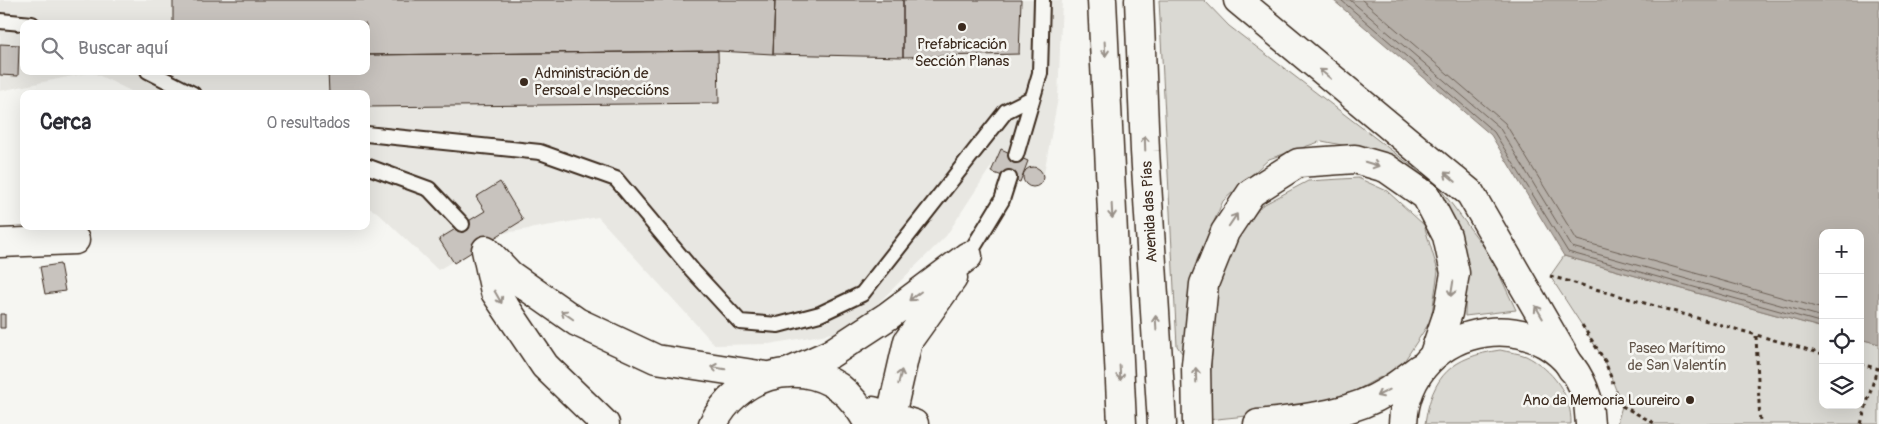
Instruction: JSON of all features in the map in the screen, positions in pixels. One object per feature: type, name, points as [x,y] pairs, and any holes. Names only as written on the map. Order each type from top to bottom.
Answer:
[{"type":"main road","points":[[1102,0],[1122,421]]},
{"type":"main road","name":"Avenida das Pías","points":[[1139,0],[1145,151],[1162,424]]},
{"type":"main road","points":[[1238,0],[1470,193],[1572,369],[1586,398],[1590,424]]},
{"type":"main road","points":[[1197,424],[1196,365],[1204,284],[1224,232],[1250,194],[1298,163],[1355,158],[1386,168],[1426,196],[1447,236],[1455,273],[1448,313],[1429,360],[1411,386],[1404,409],[1403,424]]},
{"type":"main road","points":[[0,242],[75,240]]},
{"type":"main road","points":[[605,424],[544,366],[495,292],[484,247],[510,275],[577,322],[656,358],[777,374],[814,376],[840,388],[884,419],[908,341],[968,256]]},
{"type":"main road","points":[[713,424],[721,408],[741,388],[838,349],[888,316],[968,256]]},
{"type":"main road","points":[[1258,424],[1315,417],[1355,406],[1388,392],[1460,338],[1491,330],[1522,334],[1550,347],[1572,369]]},
{"type":"lane","points":[[1016,155],[1040,72],[1042,0]]},
{"type":"lane","points":[[0,21],[20,23]]},
{"type":"lane","points":[[156,75],[185,90]]},
{"type":"lane","points":[[370,134],[540,152],[616,180],[693,271],[740,322],[778,326],[820,314],[862,294],[1006,111],[1032,98]]},
{"type":"lane","points":[[370,167],[429,189],[462,224]]},
{"type":"lane","points":[[968,256],[1002,200],[1008,178]]},
{"type":"path","points":[[1555,283],[1550,276],[1819,353]]},
{"type":"path","points":[[1580,322],[1605,361],[1622,406],[1656,424]]},
{"type":"path","points":[[1756,336],[1760,424]]},
{"type":"path","points":[[1861,424],[1878,369],[1864,365]]},
{"type":"shaded area","points":[[0,0],[1062,0],[1058,98],[1042,184],[994,162],[946,236],[851,330],[769,344],[715,345],[598,217],[499,234],[438,270],[377,212],[370,209],[370,90],[129,90],[98,75],[370,75],[370,20],[20,20],[20,75],[77,75],[0,91]]},
{"type":"green space","points":[[1159,0],[1204,0],[1229,26],[1438,186],[1490,255],[1516,310],[1465,316],[1466,263],[1381,153],[1322,141],[1269,159],[1223,201],[1197,260],[1182,353],[1177,346]]},
{"type":"green space","points":[[1358,178],[1387,191],[1424,225],[1438,271],[1431,320],[1401,366],[1355,391],[1286,412],[1207,420],[1217,286],[1235,242],[1261,206],[1308,181]]},
{"type":"green space","name":"Paseo Marítimo de San Valentín","points":[[1564,256],[1819,327],[1819,409],[1864,409],[1864,340],[1879,344],[1879,424],[1617,424],[1622,406],[1605,361],[1550,276]]},
{"type":"green space","points":[[1500,350],[1526,356],[1535,361],[1552,376],[1559,384],[1568,403],[1571,424],[1425,424],[1433,393],[1447,371],[1469,358]]},
{"type":"water","points":[[1333,0],[1879,0],[1879,344],[1864,340],[1864,229],[1819,229],[1819,327],[1564,256],[1491,135]]},
{"type":"building","points":[[173,0],[775,0],[773,54],[718,51],[370,55],[370,20],[173,20]]},
{"type":"building","points":[[775,0],[903,0],[903,57],[773,54]]},
{"type":"building","name":"Prefabricación Sección Planas","points":[[903,0],[1021,0],[1019,54],[903,57]]},
{"type":"building","points":[[0,44],[19,45],[18,76],[0,75]]},
{"type":"building","name":"Administración de Persoal e Inspeccións","points":[[718,51],[719,103],[370,107],[370,90],[329,90],[328,75],[370,75],[370,55]]},
{"type":"building","points":[[1001,149],[1028,161],[1020,182],[991,172]]},
{"type":"building","points":[[1033,167],[1040,170],[1043,177],[1040,184],[1033,187],[1026,184],[1023,177],[1026,170]]},
{"type":"building","points":[[500,182],[523,220],[454,263],[439,239],[485,211],[476,197]]},
{"type":"building","points":[[60,264],[65,291],[45,294],[40,267]]},
{"type":"building","points":[[0,314],[5,314],[5,328],[0,328]]},
{"type":"place","name":"Prefabricación Sección Planas","points":[[962,27]]},
{"type":"place","name":"Administración de Persoal e Inspeccións","points":[[524,82]]},
{"type":"place","name":"Ano da Memoria Loureiro","points":[[1690,400]]}]
